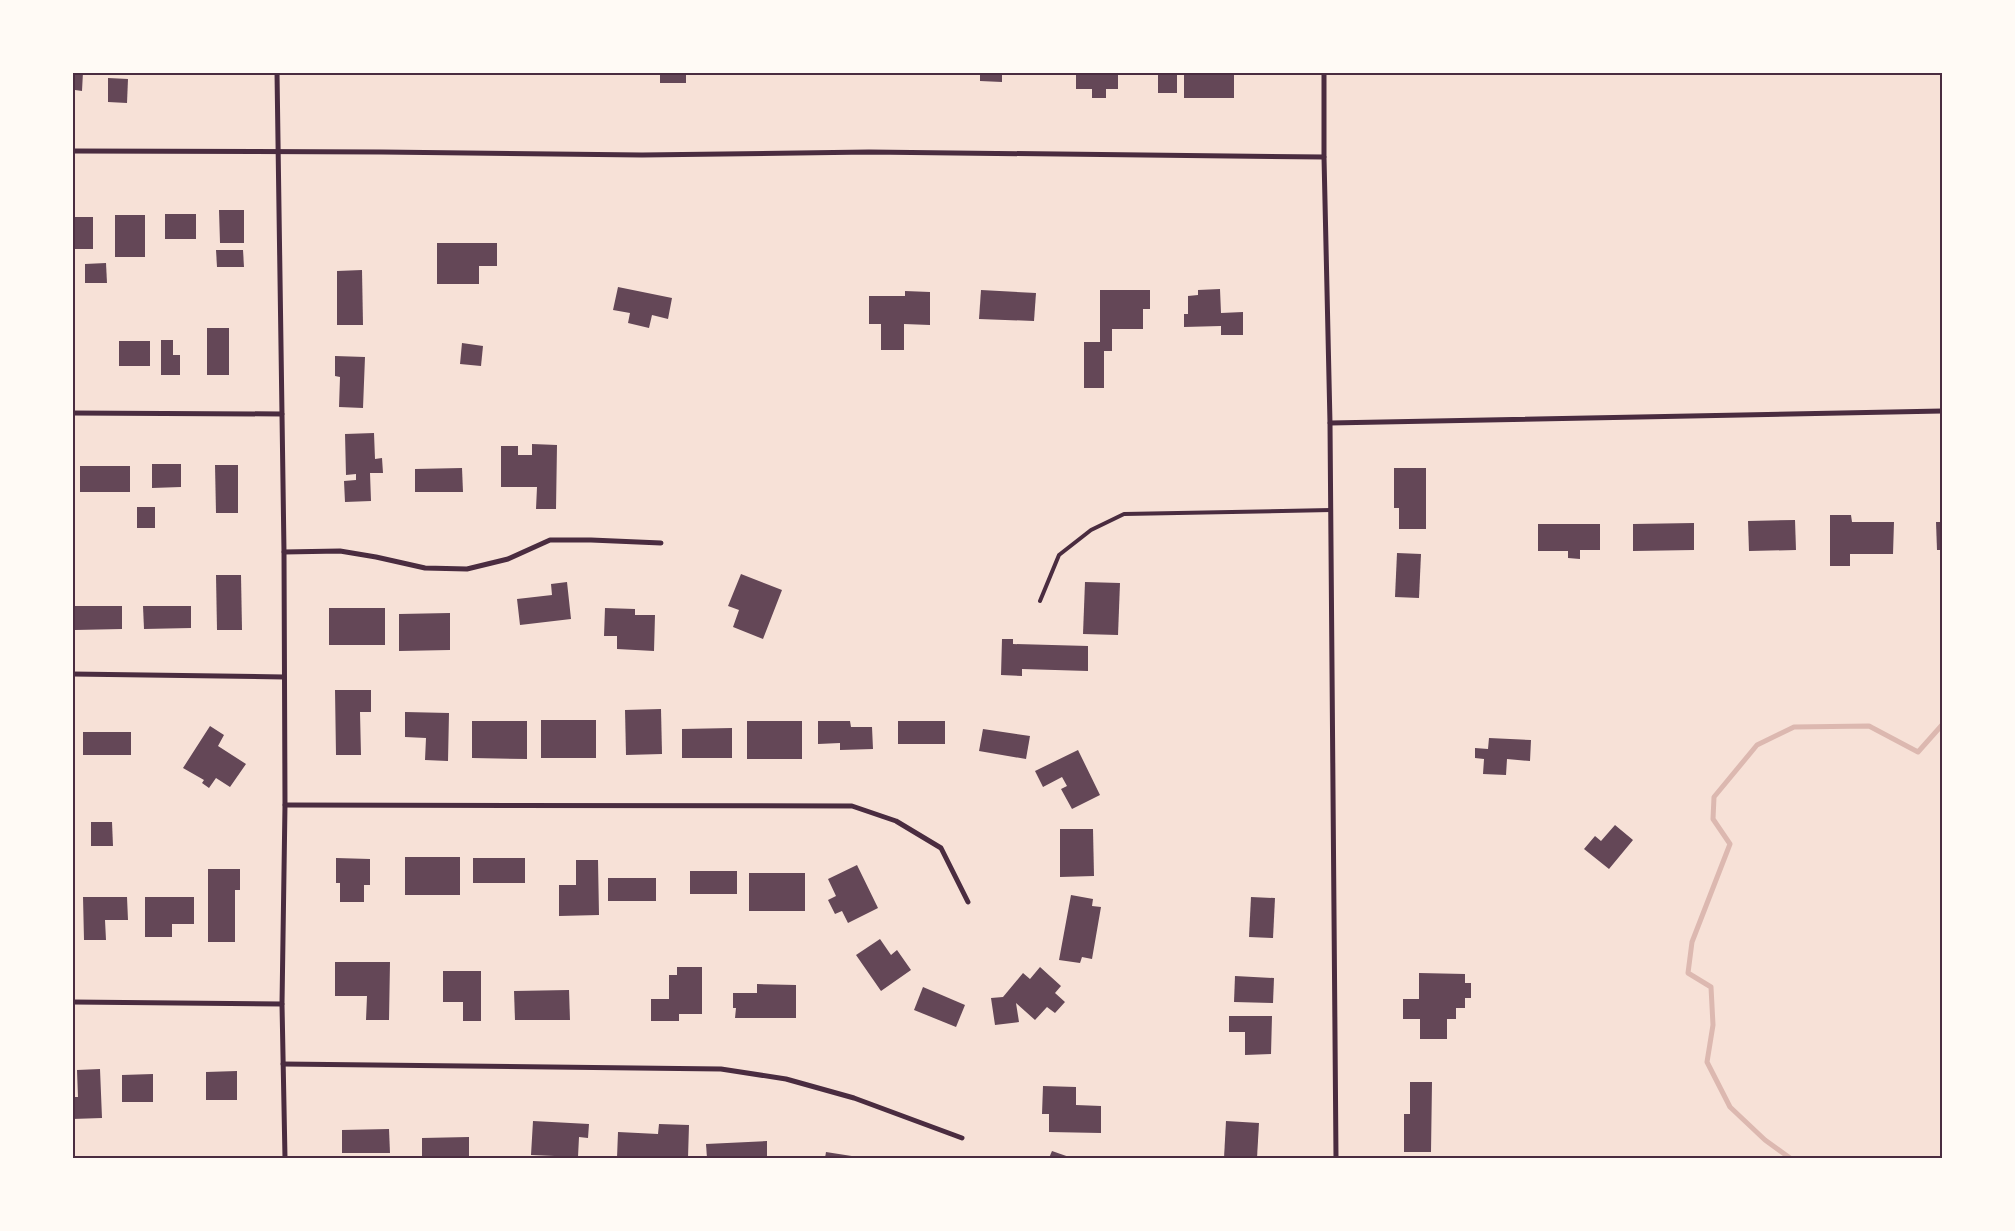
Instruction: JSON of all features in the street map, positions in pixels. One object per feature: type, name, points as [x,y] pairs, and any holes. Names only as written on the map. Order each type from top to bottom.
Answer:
[{"type":"street","points":[[277,72],[286,805],[282,1004],[285,1158]]},
{"type":"street","points":[[1324,72],[1331,510],[1336,1158]]},
{"type":"street","points":[[72,151],[642,155],[869,152],[1324,157]]},
{"type":"street","points":[[1330,423],[1942,411]]},
{"type":"street","points":[[72,413],[282,414]]},
{"type":"street","points":[[284,552],[340,552],[376,557],[425,568],[467,569],[508,559],[550,540],[661,543]]},
{"type":"street","points":[[72,674],[284,677]]},
{"type":"street","points":[[286,805],[852,806],[896,821],[941,848],[968,902]]},
{"type":"street","points":[[72,1002],[282,1004]]},
{"type":"street","points":[[283,1064],[721,1069],[786,1079],[854,1098],[962,1138]]},
{"type":"lane","points":[[1040,601],[1059,555],[1091,530],[1124,514],[1331,510]]},
{"type":"building","points":[[72,72],[83,72],[82,91],[75,90],[74,104],[72,104]]},
{"type":"building","points":[[552,72],[583,72],[583,75],[552,75]]},
{"type":"building","points":[[660,72],[686,72],[686,83],[660,83]]},
{"type":"building","points":[[973,72],[1002,72],[1002,82],[980,81],[980,74],[973,74]]},
{"type":"building","points":[[1076,72],[1118,72],[1118,89],[1106,89],[1106,98],[1092,98],[1092,89],[1076,89]]},
{"type":"building","points":[[1184,72],[1234,72],[1234,98],[1184,98]]},
{"type":"building","points":[[1158,74],[1177,74],[1177,93],[1158,93]]},
{"type":"building","points":[[108,78],[128,79],[127,103],[108,102]]},
{"type":"building","points":[[219,210],[244,210],[244,243],[220,243]]},
{"type":"building","points":[[165,214],[196,214],[196,239],[165,239]]},
{"type":"building","points":[[115,215],[145,215],[145,257],[115,257]]},
{"type":"building","points":[[72,217],[93,217],[93,249],[72,249]]},
{"type":"building","points":[[437,243],[497,243],[497,266],[479,266],[479,284],[437,284]]},
{"type":"building","points":[[216,250],[243,250],[244,267],[217,267]]},
{"type":"building","points":[[106,263],[107,283],[85,283],[85,264]]},
{"type":"building","points":[[362,270],[363,325],[337,325],[337,271]]},
{"type":"building","points":[[618,287],[672,298],[668,319],[652,315],[649,328],[628,323],[630,313],[613,310]]},
{"type":"building","points":[[1220,289],[1221,313],[1243,312],[1243,335],[1221,335],[1221,326],[1184,327],[1184,314],[1188,314],[1188,296],[1198,295],[1198,290]]},
{"type":"building","points":[[981,290],[1036,293],[1034,321],[979,319]]},
{"type":"building","points":[[1100,290],[1150,290],[1150,309],[1143,309],[1143,329],[1112,329],[1112,351],[1104,351],[1104,388],[1084,388],[1084,342],[1100,342]]},
{"type":"building","points":[[905,291],[930,292],[930,325],[904,324],[904,350],[881,350],[881,324],[869,324],[869,296],[905,296]]},
{"type":"building","points":[[207,328],[229,328],[229,375],[207,375]]},
{"type":"building","points":[[161,340],[173,340],[173,355],[180,355],[180,375],[161,375]]},
{"type":"building","points":[[119,341],[150,341],[150,366],[119,366]]},
{"type":"building","points":[[462,343],[483,346],[481,366],[460,364]]},
{"type":"building","points":[[335,356],[365,357],[363,408],[339,407],[340,377],[335,376]]},
{"type":"building","points":[[374,433],[375,459],[382,458],[383,473],[370,473],[371,501],[345,502],[344,481],[356,480],[356,474],[346,475],[345,434]]},
{"type":"building","points":[[532,444],[557,445],[556,509],[536,509],[537,487],[501,487],[501,446],[518,446],[518,455],[532,455]]},
{"type":"building","points":[[152,464],[181,464],[181,487],[152,488]]},
{"type":"building","points":[[215,465],[238,465],[238,513],[216,513]]},
{"type":"building","points":[[80,466],[130,466],[130,492],[80,492]]},
{"type":"building","points":[[462,468],[463,492],[415,492],[415,469]]},
{"type":"building","points":[[1394,468],[1426,468],[1426,529],[1399,529],[1399,508],[1394,508]]},
{"type":"building","points":[[137,507],[155,507],[155,528],[137,528]]},
{"type":"building","points":[[1830,515],[1851,515],[1852,522],[1894,522],[1893,554],[1850,554],[1850,566],[1830,566]]},
{"type":"building","points":[[1795,520],[1796,550],[1749,551],[1748,521]]},
{"type":"building","points":[[1936,522],[1942,522],[1942,550],[1937,550]]},
{"type":"building","points":[[1694,523],[1694,550],[1633,551],[1633,524]]},
{"type":"building","points":[[1538,524],[1600,524],[1600,550],[1580,550],[1580,559],[1568,558],[1568,551],[1538,551]]},
{"type":"building","points":[[1397,553],[1421,554],[1419,598],[1395,597]]},
{"type":"building","points":[[741,574],[782,590],[763,639],[733,627],[739,610],[728,606]]},
{"type":"building","points":[[216,575],[241,575],[242,630],[217,630]]},
{"type":"building","points":[[567,582],[571,619],[520,625],[517,599],[552,595],[551,584]]},
{"type":"building","points":[[1085,582],[1120,583],[1118,635],[1083,634]]},
{"type":"building","points":[[74,606],[122,606],[122,629],[75,630]]},
{"type":"building","points":[[143,606],[191,606],[191,628],[144,629]]},
{"type":"building","points":[[329,608],[385,608],[385,645],[329,645]]},
{"type":"building","points":[[605,608],[635,609],[635,615],[655,615],[654,651],[617,649],[617,636],[604,636]]},
{"type":"building","points":[[450,613],[450,650],[399,651],[399,614]]},
{"type":"building","points":[[1002,639],[1013,639],[1013,644],[1088,646],[1088,671],[1022,669],[1022,676],[1001,675]]},
{"type":"building","points":[[335,690],[371,690],[371,712],[360,712],[361,755],[336,755]]},
{"type":"building","points":[[661,709],[662,754],[626,755],[625,710]]},
{"type":"building","points":[[405,712],[449,713],[448,761],[425,760],[426,738],[405,737]]},
{"type":"building","points":[[541,720],[596,720],[596,758],[541,758]]},
{"type":"building","points":[[472,721],[527,721],[527,759],[472,758]]},
{"type":"building","points":[[747,721],[802,721],[802,759],[747,759]]},
{"type":"building","points":[[818,721],[850,721],[851,727],[872,727],[873,749],[840,750],[840,743],[818,744]]},
{"type":"building","points":[[898,721],[945,721],[945,744],[898,744]]},
{"type":"building","points":[[210,726],[224,735],[218,746],[246,764],[230,787],[216,778],[209,788],[202,783],[204,780],[183,768]]},
{"type":"building","points":[[732,728],[732,758],[682,758],[682,729]]},
{"type":"building","points":[[983,729],[1030,736],[1026,759],[979,751]]},
{"type":"building","points":[[83,732],[131,732],[131,755],[83,755]]},
{"type":"building","points":[[1489,738],[1531,740],[1530,761],[1507,759],[1506,775],[1483,774],[1484,759],[1475,758],[1475,748],[1488,749]]},
{"type":"building","points":[[1078,750],[1100,795],[1072,809],[1061,789],[1067,786],[1062,777],[1043,787],[1035,771]]},
{"type":"building","points":[[91,822],[112,822],[113,846],[91,846]]},
{"type":"building","points":[[1615,825],[1633,840],[1609,869],[1584,849],[1595,836],[1601,841]]},
{"type":"building","points":[[1060,829],[1093,829],[1094,876],[1060,877]]},
{"type":"building","points":[[405,857],[460,857],[460,895],[405,895]]},
{"type":"building","points":[[336,858],[370,859],[370,885],[364,885],[364,902],[340,902],[340,883],[336,883]]},
{"type":"building","points":[[473,858],[525,858],[525,883],[473,883]]},
{"type":"building","points":[[576,860],[598,860],[599,915],[559,916],[559,885],[576,885]]},
{"type":"building","points":[[857,865],[878,908],[848,923],[842,911],[835,914],[828,900],[836,896],[828,879]]},
{"type":"building","points":[[208,869],[240,869],[240,890],[235,890],[235,942],[208,942]]},
{"type":"building","points":[[690,871],[737,871],[737,894],[690,894]]},
{"type":"building","points":[[749,873],[805,873],[805,911],[749,911]]},
{"type":"building","points":[[608,878],[656,878],[656,901],[608,901]]},
{"type":"building","points":[[1071,895],[1093,899],[1092,906],[1101,907],[1092,959],[1082,957],[1080,963],[1059,960]]},
{"type":"building","points":[[83,897],[127,897],[128,920],[105,920],[106,940],[84,940]]},
{"type":"building","points":[[145,897],[194,897],[194,924],[172,924],[172,937],[145,937]]},
{"type":"building","points":[[1251,897],[1275,898],[1273,938],[1249,937]]},
{"type":"building","points":[[880,939],[891,955],[897,950],[911,970],[881,991],[856,955]]},
{"type":"building","points":[[335,962],[390,962],[389,1020],[366,1020],[367,996],[335,996]]},
{"type":"building","points":[[677,967],[702,967],[702,1014],[679,1014],[679,1021],[651,1021],[651,999],[669,999],[669,975],[677,975]]},
{"type":"building","points":[[1040,967],[1061,986],[1055,993],[1065,1002],[1055,1013],[1047,1007],[1035,1020],[1016,1003],[1019,1022],[995,1025],[991,998],[1003,997],[1023,973],[1030,979]]},
{"type":"building","points":[[443,971],[481,971],[481,1021],[463,1021],[463,1002],[443,1002]]},
{"type":"building","points":[[1419,973],[1465,974],[1465,983],[1471,983],[1471,998],[1465,998],[1465,1008],[1456,1008],[1456,1019],[1447,1019],[1447,1039],[1420,1039],[1420,1019],[1403,1019],[1403,999],[1419,999]]},
{"type":"building","points":[[1235,976],[1274,978],[1273,1003],[1234,1002]]},
{"type":"building","points":[[757,984],[796,985],[796,1018],[735,1018],[736,1008],[733,1008],[733,993],[757,993]]},
{"type":"building","points":[[923,987],[965,1005],[956,1027],[914,1010]]},
{"type":"building","points":[[569,990],[570,1020],[515,1020],[514,991]]},
{"type":"building","points":[[1229,1016],[1272,1016],[1271,1054],[1245,1055],[1245,1032],[1229,1032]]},
{"type":"building","points":[[100,1069],[102,1118],[72,1119],[72,1097],[78,1097],[77,1070]]},
{"type":"building","points":[[237,1071],[237,1100],[206,1100],[206,1072]]},
{"type":"building","points":[[153,1074],[153,1102],[122,1102],[122,1075]]},
{"type":"building","points":[[1410,1082],[1432,1082],[1431,1152],[1404,1152],[1404,1114],[1410,1114]]},
{"type":"building","points":[[1043,1086],[1076,1087],[1076,1105],[1101,1106],[1101,1133],[1049,1132],[1049,1114],[1042,1114]]},
{"type":"building","points":[[533,1121],[589,1124],[588,1138],[579,1137],[578,1157],[531,1155]]},
{"type":"building","points":[[1226,1121],[1259,1123],[1257,1158],[1224,1158]]},
{"type":"building","points":[[659,1124],[689,1125],[688,1158],[617,1158],[618,1132],[658,1134]]},
{"type":"building","points":[[389,1129],[390,1153],[342,1153],[342,1130]]},
{"type":"building","points":[[469,1137],[469,1158],[422,1158],[422,1138]]},
{"type":"building","points":[[767,1141],[767,1158],[707,1158],[706,1144]]},
{"type":"building","points":[[1052,1151],[1072,1158],[1049,1158]]},
{"type":"building","points":[[826,1152],[858,1157],[858,1158],[825,1158]]},
{"type":"waterway","points":[[1790,1158],[1765,1140],[1730,1107],[1707,1062],[1713,1025],[1711,987],[1688,973],[1692,942],[1730,844],[1713,819],[1714,797],[1757,745],[1794,727],[1869,726],[1918,752],[1942,725]]}]
